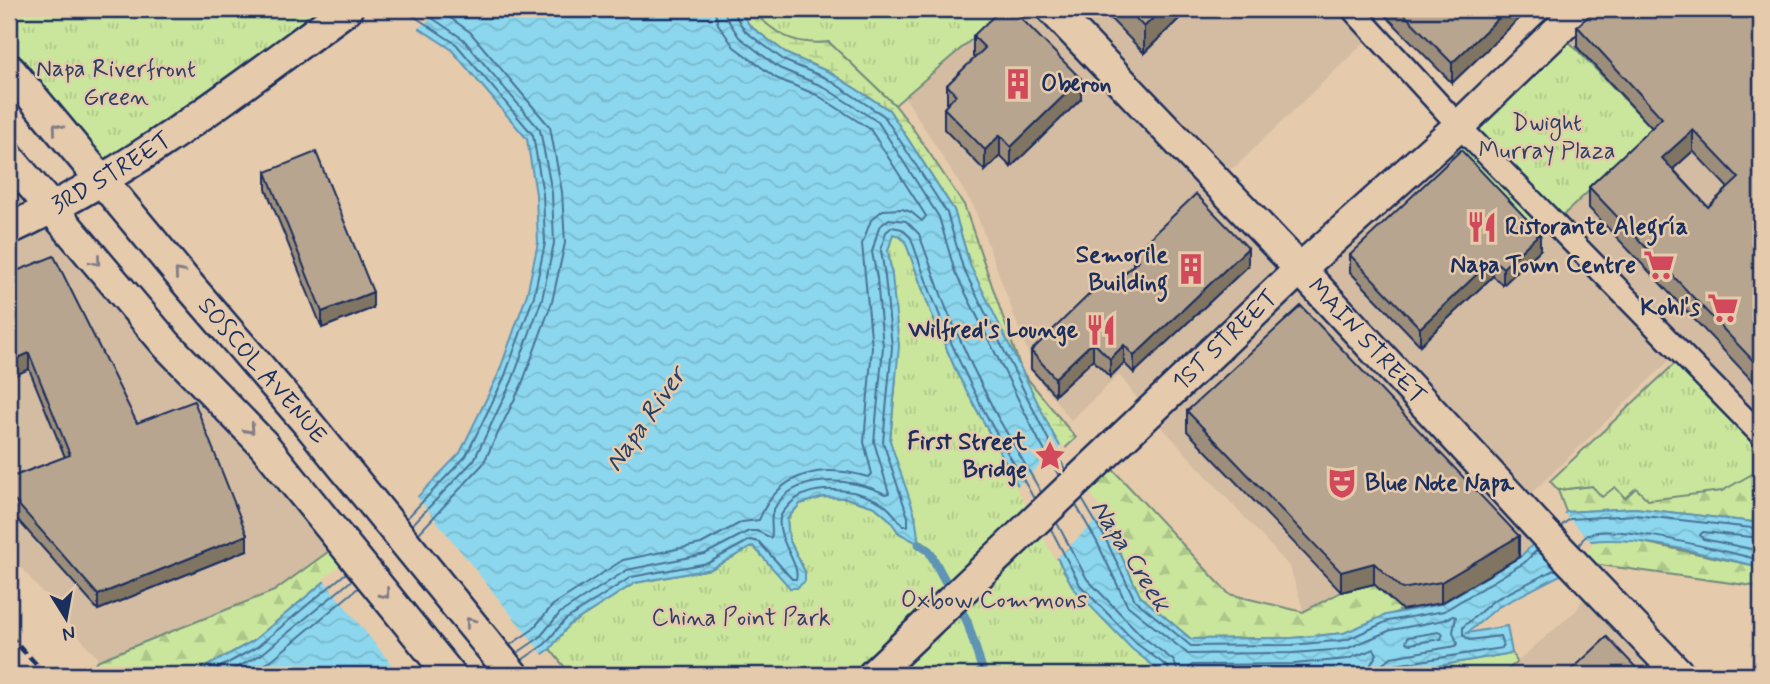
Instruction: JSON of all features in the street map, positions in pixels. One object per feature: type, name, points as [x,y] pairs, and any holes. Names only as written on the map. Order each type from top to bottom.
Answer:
[{"type":"main road","name":"3RD STREET","points":[[9,229],[52,209],[101,180],[220,102],[346,9]]},
{"type":"main road","name":"MAIN STREET","points":[[1052,9],[1300,269],[1679,675]]},
{"type":"main road","name":"1ST STREET","points":[[873,675],[1300,269],[1459,126],[1580,9]]},
{"type":"main road","name":"SOSCOL AVENUE","points":[[9,69],[381,512],[513,675]]},
{"type":"main road","name":"SOSCOL AVENUE","points":[[9,158],[167,345],[263,444],[450,675]]},
{"type":"street","points":[[1352,9],[1459,126],[1761,435]]},
{"type":"shaded area","points":[[1007,9],[1352,9],[1374,33],[1238,164],[1215,180],[1301,269],[1439,143],[1541,236],[1578,52],[1558,30],[1580,9],[1761,9],[1761,435],[1679,351],[1519,505],[1544,533],[1520,557],[1441,604],[1386,615],[1304,612],[1290,567],[1149,413],[1119,375],[1071,420],[1029,368],[1030,358],[974,207],[905,97]]},
{"type":"shaded area","points":[[9,158],[343,541],[274,591],[99,660],[9,553]]},
{"type":"shaded area","points":[[1591,581],[1680,675],[1501,675],[1577,610]]},
{"type":"green space","name":"Napa Riverfront Green","points":[[9,9],[347,9],[101,180],[9,69]]},
{"type":"green space","points":[[739,9],[751,9],[768,25],[786,36],[806,41],[829,42],[895,105],[912,127],[964,205],[1022,372],[1076,438],[1060,453],[970,265],[954,210],[889,110],[829,72],[789,55],[750,26]]},
{"type":"green space","points":[[751,9],[1007,9],[895,105],[829,42],[795,40],[768,25]]},
{"type":"green space","name":"Dwight Murray Plaza","points":[[1558,30],[1654,130],[1541,236],[1439,143]]},
{"type":"green space","name":"China Point Park","points":[[893,233],[905,241],[957,373],[1074,589],[1160,671],[1171,675],[571,675],[550,649],[569,625],[635,583],[711,569],[753,546],[769,562],[805,572],[789,539],[787,519],[800,504],[824,497],[846,498],[875,507],[889,519],[899,533],[919,543],[890,441],[896,379],[892,276],[888,251]]},
{"type":"green space","points":[[1685,354],[1761,432],[1761,469],[1722,491],[1648,500],[1636,488],[1625,498],[1615,487],[1602,497],[1592,486],[1558,490],[1550,481]]},
{"type":"green space","points":[[1761,434],[1761,523],[1635,508],[1566,512],[1558,490],[1592,486],[1636,488]]},
{"type":"green space","points":[[1103,459],[1229,594],[1303,612],[1341,592],[1374,584],[1402,610],[1344,633],[1292,638],[1191,639],[1140,596],[1081,479]]},
{"type":"green space","points":[[343,541],[355,556],[253,641],[191,675],[79,675],[99,660],[274,591]]},
{"type":"green space","points":[[1590,541],[1637,541],[1761,567],[1761,587],[1571,561]]},
{"type":"green space","points":[[1512,653],[1517,662],[1501,675],[1363,675],[1414,670]]},
{"type":"water","name":"Napa River","points":[[390,9],[739,9],[750,26],[789,55],[829,72],[889,110],[954,210],[970,265],[1053,434],[1111,534],[1140,596],[1191,639],[1292,638],[1344,633],[1386,615],[1441,604],[1520,557],[1566,512],[1635,508],[1761,523],[1761,567],[1654,544],[1590,541],[1570,570],[1498,607],[1467,633],[1507,626],[1512,653],[1414,670],[1363,675],[1171,675],[1160,671],[1132,649],[1074,589],[957,373],[905,241],[893,234],[888,251],[899,346],[890,441],[915,515],[919,544],[899,533],[889,519],[875,507],[846,498],[824,497],[800,504],[787,519],[789,539],[805,572],[805,581],[797,588],[790,588],[753,546],[711,569],[635,583],[569,625],[550,649],[513,675],[191,675],[253,641],[382,534],[460,453],[498,375],[527,294],[538,243],[536,194],[527,139],[451,49]]},
{"type":"pier","points":[[387,9],[445,9],[416,30]]},
{"type":"pier","points":[[1063,444],[1103,514],[1055,560],[1016,487]]},
{"type":"pier","points":[[415,494],[545,657],[519,675],[400,675],[323,579],[380,532]]},
{"type":"pier","points":[[1562,511],[1593,544],[1572,573],[1533,539]]},
{"type":"building","name":"Oberon","points":[[1001,9],[1012,9],[1081,79],[1011,147],[1000,135],[985,150],[944,108],[956,95],[947,85],[985,48],[973,36]]},
{"type":"building","points":[[1126,9],[1162,9],[1144,27]]},
{"type":"building","points":[[1399,9],[1508,9],[1452,63]]},
{"type":"building","points":[[1597,9],[1761,9],[1761,369],[1589,187],[1662,118],[1577,26]],"holes":[[[1693,130],[1739,178],[1708,207],[1662,158]]]},
{"type":"building","points":[[1461,150],[1540,233],[1503,268],[1493,259],[1420,328],[1350,255]]},
{"type":"building","points":[[316,152],[373,292],[322,312],[266,172]]},
{"type":"building","points":[[1196,194],[1248,248],[1134,356],[1124,345],[1110,359],[1093,342],[1055,378],[1031,351],[1102,282],[1108,289],[1139,260],[1133,254]]},
{"type":"building","points":[[54,256],[137,423],[194,401],[247,535],[98,595],[9,494],[9,478],[70,455],[29,353],[9,362],[9,274]]},
{"type":"building","points":[[1301,306],[1519,536],[1441,582],[1402,589],[1374,563],[1341,572],[1187,411]]},
{"type":"building","points":[[1607,637],[1643,675],[1566,675]]},
{"type":"waterway","points":[[919,544],[929,551],[967,621],[984,675]]},
{"type":"railway","points":[[9,635],[46,675]]},
{"type":"place","name":"Oberon","points":[[1018,84]]},
{"type":"place","name":"Ristorante Alegría","points":[[1482,227]]},
{"type":"place","name":"Napa Town Centre","points":[[1659,265]]},
{"type":"place","name":"Semorile Building","points":[[1191,269]]},
{"type":"place","name":"Kohl's","points":[[1723,308]]},
{"type":"place","name":"Wilfred's Lounge","points":[[1101,330]]},
{"type":"place","name":"First Street Bridge","points":[[1050,456]]},
{"type":"place","name":"Blue Note Napa","points":[[1342,483]]},
{"type":"water label","name":"Napa Creek","points":[[1130,556]]},
{"type":"park label","name":"Oxbow Commons","points":[[994,600]]}]
